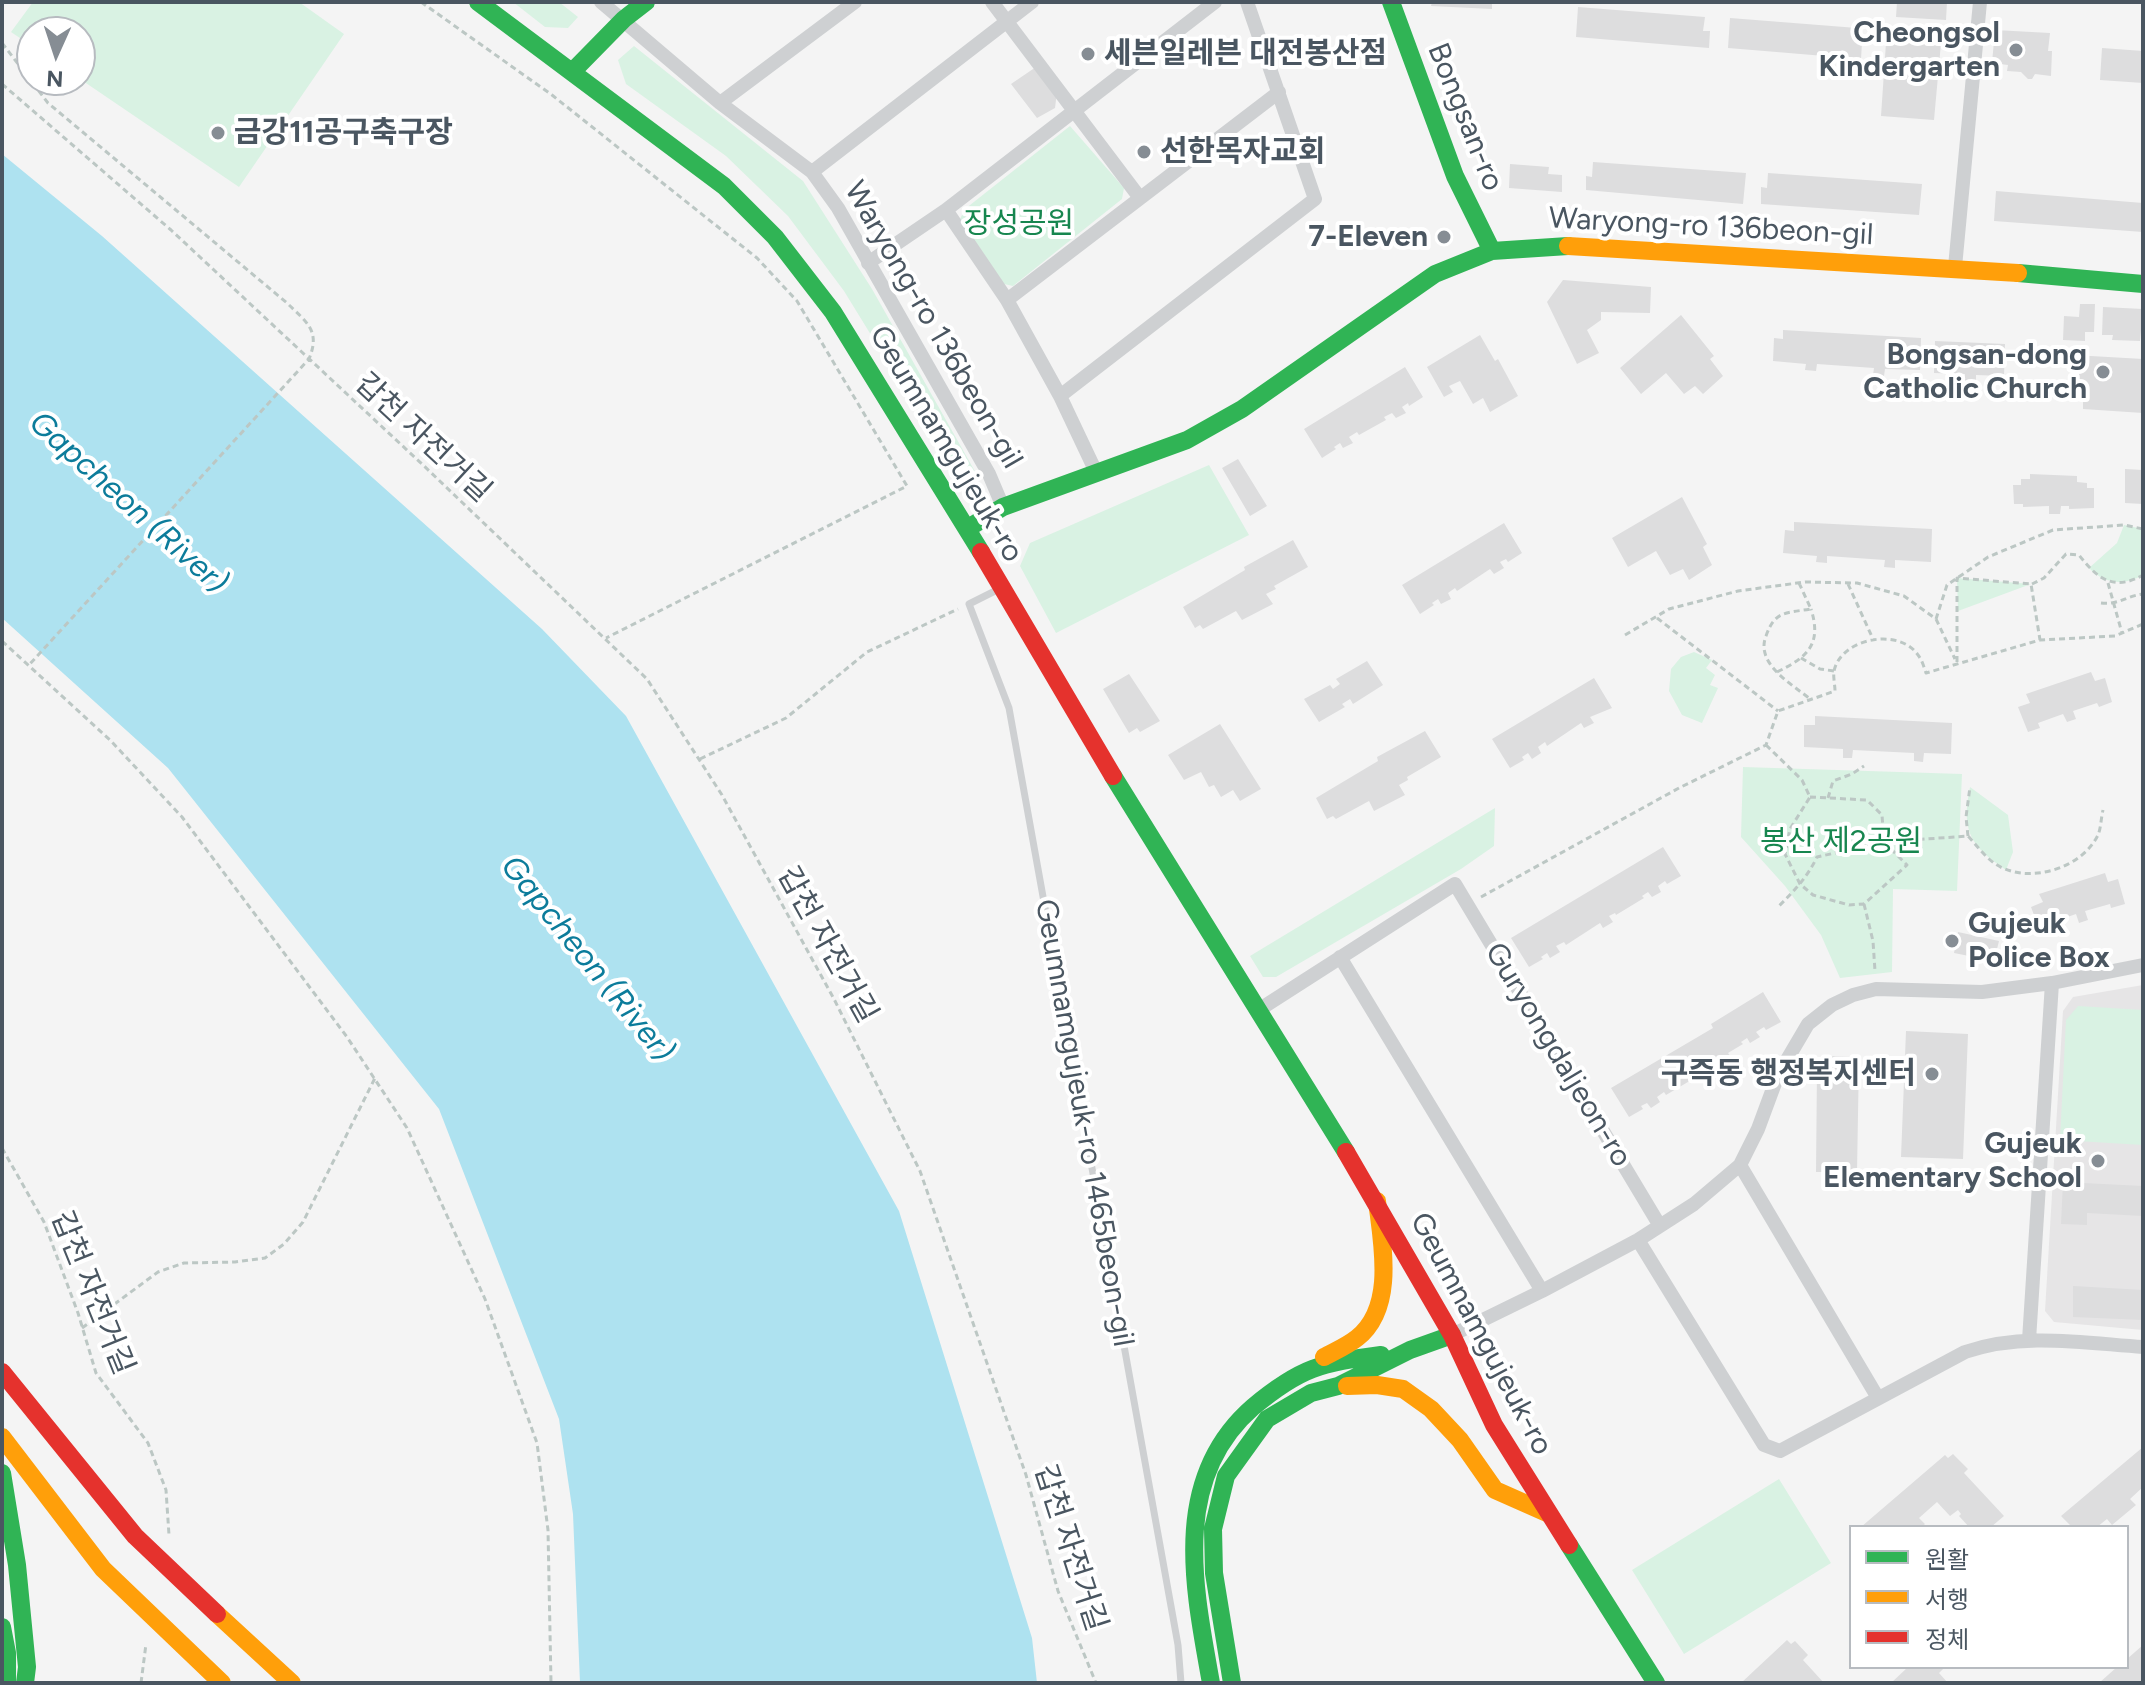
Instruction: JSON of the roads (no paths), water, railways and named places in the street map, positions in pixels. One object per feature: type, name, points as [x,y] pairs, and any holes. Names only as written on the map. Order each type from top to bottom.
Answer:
[{"type":"main road","name":"Geumnamgujeuk-ro","points":[[478,2],[724,186],[775,237],[833,312],[968,528],[1001,588],[1257,1011],[1377,1201],[1452,1335],[1494,1425],[1656,1683]]},
{"type":"main road","points":[[572,72],[624,19],[646,2]]},
{"type":"main road","name":"Bongsan-ro","points":[[1391,2],[1455,176],[1492,251]]},
{"type":"main road","name":"Waryong-ro 136beon-gil","points":[[968,528],[1003,507],[1187,440],[1242,409],[1435,274],[1492,251],[1577,245],[1955,267],[2143,284]]},
{"type":"main road","points":[[1211,1683],[1196,1596],[1192,1527],[1211,1456],[1245,1410],[1360,1336],[1377,1313],[1383,1271],[1377,1201]]},
{"type":"main road","points":[[1232,1683],[1214,1573],[1213,1529],[1226,1476],[1267,1419],[1311,1393],[1338,1386],[1410,1350],[1452,1335]]},
{"type":"main road","points":[[1306,1369],[1410,1350]]},
{"type":"main road","points":[[2,1372],[135,1536],[292,1683]]},
{"type":"main road","points":[[1338,1386],[1377,1385],[1403,1389],[1431,1409],[1460,1440],[1495,1490],[1547,1513]]},
{"type":"main road","points":[[2,1437],[103,1569],[222,1683]]},
{"type":"main road","points":[[2,1473],[17,1565],[27,1667],[25,1683]]},
{"type":"main road","points":[[2,1627],[7,1653],[7,1683]]},
{"type":"street","name":"Waryong-ro 136beon-gil","points":[[601,2],[720,103],[812,172],[838,208],[989,474],[1003,507]]},
{"type":"street","points":[[720,103],[855,2]]},
{"type":"street","points":[[992,2],[1140,198]]},
{"type":"street","points":[[812,172],[1032,2]]},
{"type":"street","points":[[868,263],[946,210],[1215,2]]},
{"type":"street","points":[[1060,396],[1315,199],[1247,2]]},
{"type":"street","points":[[1955,267],[1980,2]]},
{"type":"street","points":[[1007,300],[1279,92]]},
{"type":"street","points":[[946,210],[1007,300],[1060,396],[1096,472]]},
{"type":"street","name":"Guryongdaljeon-ro","points":[[1340,957],[1455,884],[1660,1226]]},
{"type":"street","points":[[1257,1011],[1340,957],[1542,1291]]},
{"type":"street","points":[[1452,1335],[1638,1240],[1694,1204],[1740,1165],[1758,1129],[1778,1075],[1808,1024],[1832,1005],[1876,989],[1982,992],[2052,983],[2143,965]]},
{"type":"street","points":[[2029,1340],[2052,983]]},
{"type":"street","points":[[1740,1165],[1878,1398]]},
{"type":"street","points":[[1638,1240],[1764,1445],[1780,1451],[1965,1352],[1986,1344],[2029,1340],[2143,1347]]},
{"type":"lane","name":"Geumnamgujeuk-ro 1465beon-gil","points":[[1001,588],[969,604],[1009,708],[1178,1645],[1181,1683]]},
{"type":"water","name":"Gapcheon (River)","points":[[2,154],[102,236],[542,629],[626,716],[899,1211],[1032,1638],[1037,1683],[580,1683],[573,1514],[559,1419],[439,1109],[168,768],[2,618]]},
{"type":"place","name":"Cheongsol Kindergarten","points":[[2016,50]]},
{"type":"place","name":"세븐일레븐 대전봉산점","points":[[1088,54]]},
{"type":"place","name":"금강11공구축구장","points":[[218,133]]},
{"type":"place","name":"선한목자교회","points":[[1144,152]]},
{"type":"place","name":"7-Eleven","points":[[1444,237]]},
{"type":"place","name":"Bongsan-dong Catholic Church","points":[[2103,372]]},
{"type":"place","name":"Gujeuk Police Box","points":[[1952,941]]},
{"type":"place","name":"구즉동 행정복지센터","points":[[1932,1074]]},
{"type":"place","name":"Gujeuk Elementary School","points":[[2098,1161]]},
{"type":"park label","name":"장성공원","points":[[1019,224]]},
{"type":"park label","name":"봉산 제2공원","points":[[1841,842]]}]
